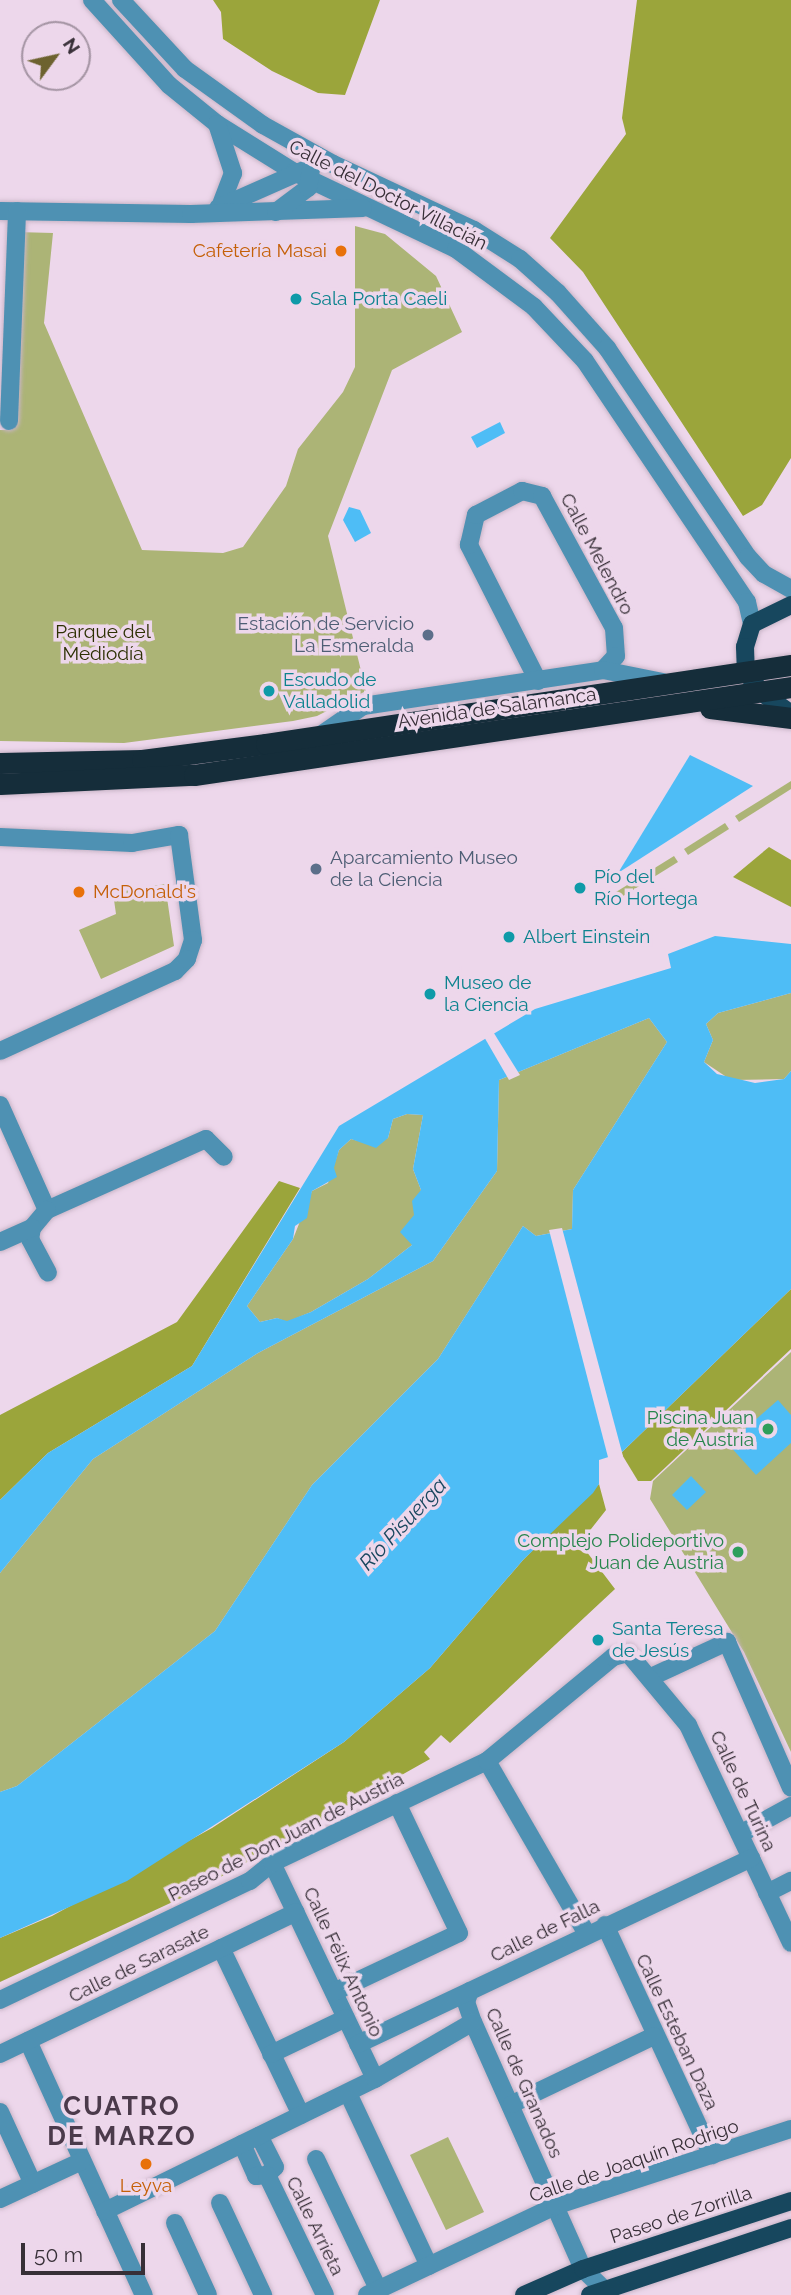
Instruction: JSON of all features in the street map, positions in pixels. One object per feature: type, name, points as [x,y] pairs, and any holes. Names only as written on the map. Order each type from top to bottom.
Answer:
[{"type":"highway","name":"Avenida de Salamanca","points":[[0,763],[142,760],[318,737],[663,682],[791,665]]},
{"type":"highway","name":"Avenida de Salamanca","points":[[0,784],[194,775],[791,687]]},
{"type":"highway","points":[[680,705],[791,716]]},
{"type":"main road","points":[[791,605],[752,624],[745,647],[746,672],[761,692],[791,716]]},
{"type":"main road","name":"Paseo de Zorrilla","points":[[524,2295],[583,2269],[791,2201]]},
{"type":"main road","points":[[590,2295],[609,2292],[791,2228]]},
{"type":"street","name":"Calle del Doctor Villacián","points":[[92,0],[169,85],[217,124],[367,208],[456,249],[499,277],[586,361],[747,602],[752,624]]},
{"type":"street","name":"Calle del Doctor Villacián","points":[[121,0],[185,69],[216,94],[333,164],[474,230],[520,259],[558,293],[618,363],[748,557],[764,574],[791,589]]},
{"type":"street","points":[[217,124],[233,173],[246,198],[258,213]]},
{"type":"street","points":[[276,212],[298,198],[306,174],[303,147]]},
{"type":"street","points":[[191,214],[246,198],[333,164]]},
{"type":"street","points":[[220,207],[233,173]]},
{"type":"street","points":[[9,421],[6,278],[8,211],[191,214],[367,208]]},
{"type":"street","name":"Calle Melendro","points":[[538,681],[469,545],[476,515],[522,491],[542,496],[614,628],[617,656],[603,670]]},
{"type":"street","name":"Avenida de Salamanca","points":[[318,737],[363,706],[603,670],[663,682]]},
{"type":"street","points":[[0,836],[132,843],[179,835],[193,932],[187,959],[175,971],[0,1051]]},
{"type":"street","points":[[0,1105],[47,1210]]},
{"type":"street","points":[[0,1242],[32,1228],[47,1210],[206,1139],[224,1157]]},
{"type":"street","points":[[32,1228],[30,1239],[48,1273]]},
{"type":"street","points":[[647,1671],[727,1642],[791,1788]]},
{"type":"street","name":"Paseo de Don Juan de Austria","points":[[0,2000],[250,1881],[272,1863],[487,1761],[613,1657],[628,1653],[647,1671]]},
{"type":"street","name":"Calle de Turina","points":[[647,1671],[688,1725],[791,1943]]},
{"type":"street","points":[[487,1761],[587,1934]]},
{"type":"street","points":[[334,1992],[459,1933],[397,1803]]},
{"type":"street","points":[[740,1834],[791,1806]]},
{"type":"street","name":"Calle de Falla","points":[[358,2044],[751,1858]]},
{"type":"street","name":"Calle Félix Antonio","points":[[272,1863],[375,2079]]},
{"type":"street","points":[[767,1893],[791,1881]]},
{"type":"street","name":"Calle de Sarasate","points":[[0,2054],[296,1912]]},
{"type":"street","name":"Calle Esteban Daza","points":[[605,1925],[654,2036],[712,2155]]},
{"type":"street","points":[[221,1948],[300,2115]]},
{"type":"street","name":"Calle de Granados","points":[[470,1991],[466,2002],[473,2022],[512,2104],[583,2269]]},
{"type":"street","points":[[271,2054],[346,2018]]},
{"type":"street","points":[[105,2211],[348,2093],[473,2022]]},
{"type":"street","points":[[512,2104],[654,2036]]},
{"type":"street","points":[[28,2041],[105,2211],[138,2293]]},
{"type":"street","points":[[348,2093],[429,2266]]},
{"type":"street","points":[[0,2112],[33,2184]]},
{"type":"street","name":"Calle de Joaquín Rodrigo","points":[[316,2159],[372,2292],[555,2206],[791,2129]]},
{"type":"street","name":"Calle Arrieta","points":[[242,2144],[256,2176],[267,2175],[275,2167],[260,2136]]},
{"type":"street","points":[[0,2200],[82,2161]]},
{"type":"street","name":"Calle Arrieta","points":[[267,2175],[325,2295]]},
{"type":"street","points":[[220,2203],[263,2295]]},
{"type":"street","points":[[175,2223],[208,2295]]},
{"type":"street","points":[[583,2269],[609,2292]]},
{"type":"green space","points":[[213,0],[380,0],[345,95],[318,93],[272,71],[223,39],[221,12]]},
{"type":"green space","points":[[637,0],[791,0],[791,458],[762,505],[743,516],[583,272],[550,238],[626,134],[622,118]]},
{"type":"green space","name":"Parque del Mediodía","points":[[355,226],[385,234],[436,276],[462,332],[392,370],[328,536],[366,691],[317,716],[293,721],[124,743],[0,741],[0,430],[12,430],[16,232],[53,233],[44,323],[142,550],[223,553],[243,547],[286,486],[298,449],[343,392],[355,367]]},
{"type":"green space","points":[[791,781],[791,789],[739,822],[735,816]]},
{"type":"green space","points":[[725,823],[729,829],[688,855],[684,849]]},
{"type":"green space","points":[[769,847],[791,860],[791,907],[733,877]]},
{"type":"green space","points":[[674,856],[678,862],[620,898],[616,892]]},
{"type":"green space","points":[[165,884],[174,946],[101,979],[79,930],[116,914],[113,893]]},
{"type":"green space","points":[[791,993],[791,1071],[784,1079],[731,1080],[704,1062],[713,1040],[706,1024],[718,1013]]},
{"type":"green space","points":[[649,1018],[667,1042],[573,1190],[572,1229],[536,1236],[523,1226],[438,1359],[312,1485],[215,1631],[17,1786],[0,1792],[0,1573],[93,1459],[258,1353],[433,1261],[497,1171],[499,1080]]},
{"type":"green space","points":[[407,1114],[423,1115],[413,1169],[421,1190],[412,1245],[368,1279],[311,1312],[287,1322],[277,1318],[260,1322],[247,1306],[293,1239],[312,1191],[328,1183],[339,1150],[351,1139],[366,1143],[388,1138],[393,1119]]},
{"type":"green space","points":[[279,1181],[300,1188],[192,1366],[48,1453],[0,1500],[0,1415],[177,1322]]},
{"type":"green space","points":[[791,1289],[791,1349],[651,1481],[638,1481],[621,1453]]},
{"type":"green space","name":"Complejo Polideportivo Juan de Austria","points":[[791,1352],[791,1752],[744,1652],[650,1499],[653,1481]]},
{"type":"green space","points":[[599,1484],[606,1510],[580,1543],[615,1589],[450,1743],[441,1735],[424,1752],[430,1759],[192,1893],[0,1982],[0,1938],[52,1916],[212,1828],[344,1742],[430,1668],[523,1560]]},
{"type":"green space","points":[[448,2137],[484,2212],[446,2230],[410,2155]]},
{"type":"water","points":[[500,422],[505,433],[477,448],[471,437]]},
{"type":"water","points":[[349,507],[360,510],[371,533],[355,542],[343,520]]},
{"type":"water","points":[[690,755],[753,786],[618,873]]},
{"type":"water","name":"Río Pisuerga","points":[[715,936],[791,944],[791,993],[718,1013],[706,1024],[713,1040],[704,1062],[717,1074],[755,1083],[784,1079],[791,1071],[791,1289],[621,1453],[599,1460],[599,1484],[593,1493],[523,1560],[430,1668],[344,1742],[127,1881],[0,1938],[0,1792],[17,1786],[215,1631],[312,1485],[438,1359],[523,1226],[536,1236],[572,1229],[573,1190],[667,1042],[649,1018],[499,1080],[497,1171],[433,1261],[258,1353],[93,1459],[0,1573],[0,1500],[48,1453],[192,1366],[339,1126],[535,1009],[671,968],[668,954]],"holes":[[[407,1114],[423,1115],[413,1169],[421,1190],[412,1201],[414,1215],[400,1232],[412,1245],[368,1279],[311,1312],[287,1321],[277,1318],[260,1322],[247,1306],[293,1239],[295,1226],[307,1218],[312,1191],[337,1177],[334,1168],[339,1150],[351,1139],[376,1148],[388,1138],[393,1119]]]},
{"type":"water","name":"Piscina Juan de Austria","points":[[778,1400],[791,1415],[791,1443],[756,1475],[728,1444]]},
{"type":"water","points":[[691,1476],[706,1492],[687,1510],[672,1495]]},
{"type":"pier","points":[[492,1030],[520,1075],[509,1080],[483,1035]]},
{"type":"pier","points":[[562,1228],[623,1456],[609,1461],[549,1230]]},
{"type":"place","name":"Cafetería Masai","points":[[341,251]]},
{"type":"place","name":"Sala Porta Caeli","points":[[296,299]]},
{"type":"place","name":"Estación de Servicio La Esmeralda","points":[[428,635]]},
{"type":"place","name":"Escudo de Valladolid","points":[[269,691]]},
{"type":"place","name":"Aparcamiento Museo de la Ciencia","points":[[316,869]]},
{"type":"place","name":"Pío del Río Hortega","points":[[580,888]]},
{"type":"place","name":"McDonald's","points":[[79,892]]},
{"type":"place","name":"Albert Einstein","points":[[509,937]]},
{"type":"place","name":"Museo de la Ciencia","points":[[430,994]]},
{"type":"place","name":"Piscina Juan de Austria","points":[[768,1429]]},
{"type":"place","name":"Complejo Polideportivo Juan de Austria","points":[[738,1552]]},
{"type":"place","name":"Santa Teresa de Jesús","points":[[598,1640]]},
{"type":"place","name":"Leyva","points":[[146,2164]]},
{"type":"district","name":"CUATRO DE MARZO","points":[[122,2122]]}]
